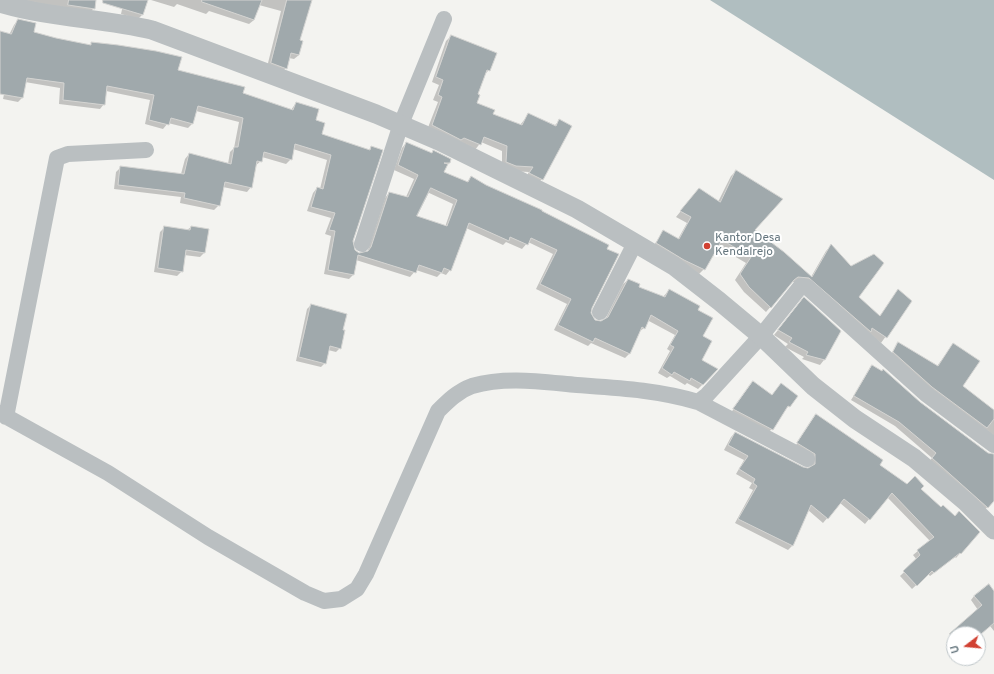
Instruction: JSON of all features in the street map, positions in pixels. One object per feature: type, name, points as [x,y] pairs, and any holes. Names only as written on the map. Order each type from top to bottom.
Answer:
[{"type":"street","points":[[5,3],[54,15],[123,23],[152,30],[401,124],[439,141],[577,209],[674,266],[761,336],[814,386],[855,419],[914,458],[966,502],[994,530]]},
{"type":"street","points":[[362,244],[401,124],[444,19]]},
{"type":"street","points":[[146,150],[68,154],[57,158],[3,415],[108,473],[208,537],[305,593],[324,601],[341,599],[357,589],[366,574],[438,411],[454,395],[471,386],[523,380],[638,390],[674,395],[698,402],[807,459]]},
{"type":"street","points":[[600,312],[635,243]]},
{"type":"street","points":[[698,402],[707,395],[761,336],[801,286],[807,287],[926,394],[994,445]]},
{"type":"shaded area","points":[[710,0],[994,0],[994,180]]},
{"type":"building","points":[[69,0],[96,0],[95,9],[68,5]]},
{"type":"building","points":[[103,0],[148,0],[143,15],[103,3]]},
{"type":"building","points":[[202,0],[262,0],[254,20],[202,2]]},
{"type":"building","points":[[287,0],[312,0],[300,40],[303,41],[299,55],[291,53],[287,69],[271,63]]},
{"type":"building","points":[[18,19],[36,23],[34,32],[56,38],[91,45],[91,42],[118,45],[182,57],[178,70],[245,87],[243,93],[293,110],[296,102],[319,109],[316,120],[325,123],[322,134],[370,150],[371,146],[383,150],[353,241],[355,250],[359,253],[368,251],[371,247],[389,192],[408,197],[418,175],[398,165],[406,142],[432,153],[433,150],[451,159],[450,163],[444,163],[448,164],[444,172],[468,182],[471,176],[486,185],[542,210],[609,245],[607,249],[619,254],[592,308],[591,313],[595,320],[601,321],[608,317],[628,279],[640,284],[639,287],[665,297],[669,289],[700,306],[698,310],[713,318],[703,336],[712,341],[702,360],[718,369],[703,385],[691,378],[690,381],[674,372],[672,375],[662,368],[674,347],[670,345],[678,331],[651,315],[645,329],[642,327],[630,354],[595,338],[593,342],[558,325],[571,299],[540,284],[557,250],[531,238],[528,245],[510,237],[509,241],[469,223],[451,271],[444,268],[442,273],[419,265],[416,273],[358,255],[354,275],[328,270],[335,231],[329,230],[335,213],[311,207],[317,187],[323,189],[331,155],[295,144],[292,160],[264,152],[262,162],[257,161],[252,188],[225,182],[220,206],[184,198],[185,193],[118,185],[120,166],[184,174],[189,153],[231,164],[234,147],[238,147],[243,118],[198,106],[193,124],[171,118],[169,125],[149,120],[154,95],[107,86],[105,105],[63,100],[64,83],[27,78],[23,98],[0,94],[0,31],[11,34]],"holes":[[[431,188],[457,200],[447,226],[417,216]]]},
{"type":"building","points":[[451,35],[497,53],[490,71],[487,70],[478,94],[480,95],[477,103],[495,110],[493,114],[522,125],[528,113],[556,126],[559,119],[572,126],[543,180],[529,173],[533,167],[516,166],[506,162],[507,146],[484,137],[481,145],[464,138],[461,140],[432,125],[442,97],[438,95],[443,80],[436,77]]},
{"type":"building","points":[[736,170],[783,199],[755,230],[784,252],[812,277],[831,244],[851,266],[874,254],[884,263],[859,297],[880,316],[898,289],[912,301],[887,338],[872,328],[871,332],[809,278],[798,277],[794,280],[771,308],[749,287],[740,274],[751,257],[722,240],[705,270],[684,260],[656,243],[663,230],[679,239],[691,217],[680,211],[699,188],[720,202]]},
{"type":"building","points":[[164,226],[190,230],[191,226],[209,229],[205,253],[186,250],[183,272],[158,268]]},
{"type":"building","points":[[804,297],[841,331],[825,360],[806,355],[808,352],[789,342],[792,338],[778,330]]},
{"type":"building","points":[[311,304],[347,314],[343,330],[345,330],[341,349],[330,346],[326,364],[299,357]]},
{"type":"building","points":[[898,342],[938,366],[953,343],[980,361],[963,386],[994,410],[994,419],[987,428],[932,387],[893,352]]},
{"type":"building","points":[[872,365],[882,371],[883,369],[920,402],[988,453],[994,454],[994,501],[988,508],[932,458],[936,453],[899,422],[854,396]]},
{"type":"building","points":[[753,381],[772,395],[781,383],[798,396],[790,407],[788,406],[773,430],[733,409]]},
{"type":"building","points":[[816,414],[883,460],[880,465],[907,484],[915,476],[924,486],[921,489],[941,507],[943,505],[955,516],[959,511],[980,532],[961,554],[960,553],[934,573],[932,571],[917,586],[903,571],[920,555],[917,550],[934,537],[892,493],[870,520],[844,499],[828,519],[811,505],[793,546],[738,519],[757,486],[753,483],[755,479],[739,469],[748,456],[728,445],[735,432],[803,467],[808,468],[815,464],[815,454],[797,443]]},
{"type":"building","points":[[989,584],[994,591],[994,623],[986,630],[986,626],[958,626],[982,605],[974,596]]},
{"type":"place","name":"Kantor Desa Kendalrejo","points":[[707,246]]}]
